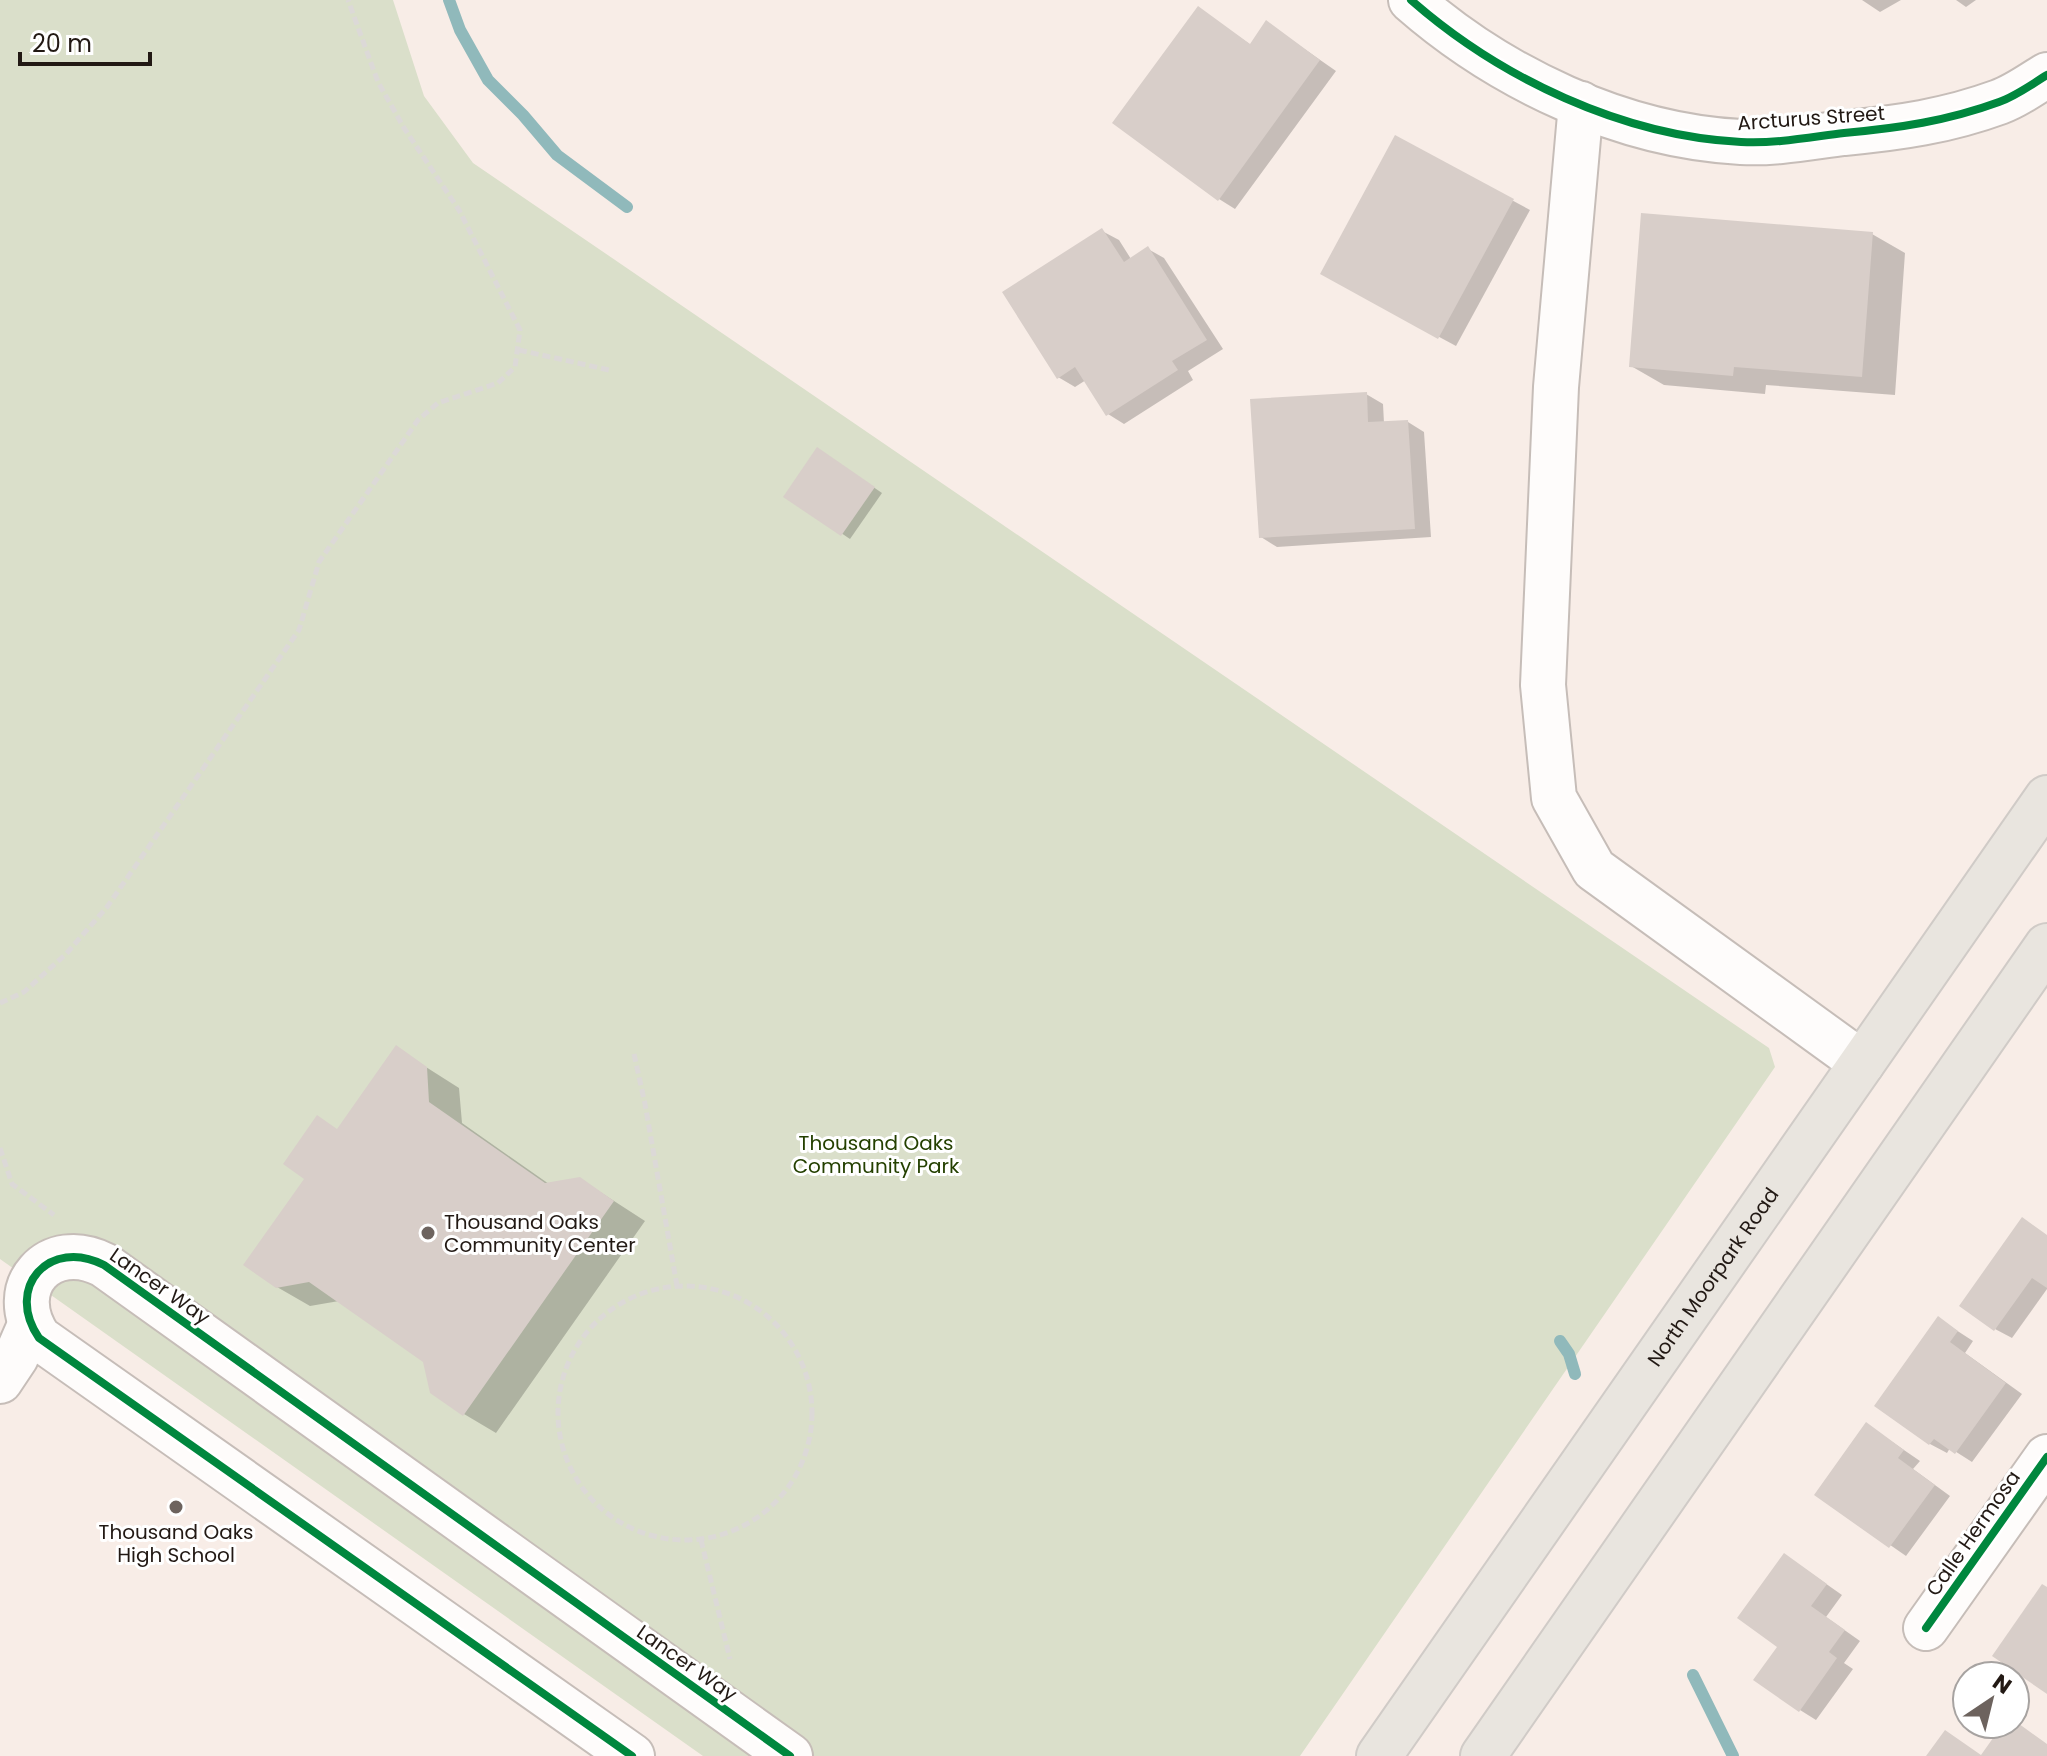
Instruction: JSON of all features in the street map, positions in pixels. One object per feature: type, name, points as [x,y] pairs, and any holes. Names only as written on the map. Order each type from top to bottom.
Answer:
[{"type":"main road","name":"North Moorpark Road","points":[[1379,1756],[2047,798]]},
{"type":"main road","points":[[1483,1756],[2047,946]]},
{"type":"street","name":"Arcturus Street","points":[[1411,0],[1432,18],[1534,84],[1620,120],[1679,135],[1743,142],[1919,126],[2002,101],[2047,75]]},
{"type":"street","points":[[1581,104],[1556,387],[1543,685],[1554,798],[1594,869],[1862,1063]]},
{"type":"street","name":"Lancer Way","points":[[30,1325],[26,1309],[27,1293],[33,1278],[44,1266],[58,1258],[74,1255],[90,1257],[790,1756]]},
{"type":"street","points":[[0,1381],[16,1357],[30,1325]]},
{"type":"street","points":[[30,1325],[39,1338],[632,1756]]},
{"type":"street","name":"Calle Hermosa","points":[[1926,1628],[2047,1457]]},
{"type":"path","points":[[0,1003],[24,992],[66,954],[107,907],[299,630],[319,562],[418,420],[438,403],[498,383],[515,367],[520,330],[459,210],[404,128],[378,82],[348,0]]},
{"type":"path","points":[[519,350],[609,370]]},
{"type":"path","points":[[634,1054],[677,1286]]},
{"type":"path","points":[[0,1148],[12,1184],[60,1219]]},
{"type":"path","points":[[677,1286],[728,1293],[772,1320],[798,1354],[811,1395],[809,1447],[785,1492],[774,1505],[746,1525],[701,1540],[672,1540],[633,1530],[600,1508],[586,1494],[566,1459],[558,1420],[561,1381],[568,1362],[589,1328],[629,1299],[677,1286]]},
{"type":"path","points":[[701,1540],[745,1724]]},
{"type":"green space","name":"Thousand Oaks Community Park","points":[[0,0],[393,0],[424,96],[473,163],[1769,1048],[1775,1067],[1300,1756],[703,1756],[0,1259]]},
{"type":"building","points":[[1198,6],[1250,44],[1266,20],[1320,60],[1218,201],[1112,123]]},
{"type":"building","points":[[1395,135],[1514,199],[1438,339],[1320,274]]},
{"type":"building","points":[[1641,213],[1873,232],[1862,377],[1734,367],[1733,376],[1629,367]]},
{"type":"building","points":[[1102,228],[1124,262],[1148,246],[1207,340],[1172,361],[1178,370],[1106,416],[1075,367],[1057,379],[1002,292]]},
{"type":"building","points":[[1367,392],[1368,422],[1408,420],[1415,529],[1259,538],[1250,399]]},
{"type":"building","points":[[817,447],[875,487],[841,536],[783,497]]},
{"type":"building","name":"Thousand Oaks Community Center","points":[[396,1045],[427,1067],[429,1102],[545,1183],[580,1177],[614,1201],[463,1416],[430,1393],[423,1362],[309,1282],[276,1288],[243,1265],[304,1179],[283,1164],[317,1115],[337,1129]]},
{"type":"building","points":[[2022,1217],[2047,1235],[2047,1288],[2032,1278],[1994,1331],[1959,1306]]},
{"type":"building","points":[[1938,1316],[1958,1331],[1950,1342],[2006,1383],[1955,1454],[1934,1439],[1929,1445],[1874,1406]]},
{"type":"building","points":[[1866,1422],[1904,1450],[1898,1458],[1935,1485],[1889,1548],[1814,1495]]},
{"type":"building","points":[[1784,1553],[1827,1584],[1811,1606],[1845,1630],[1829,1652],[1837,1658],[1799,1712],[1753,1680],[1777,1647],[1737,1618]]},
{"type":"building","points":[[2042,1584],[2047,1587],[2047,1694],[2031,1683],[2031,1660],[1998,1660],[1992,1656]]},
{"type":"building","points":[[1945,1730],[1951,1734],[1951,1740],[1959,1740],[1981,1755],[1992,1740],[2031,1740],[2031,1732],[2047,1744],[2047,1756],[1926,1756]]},
{"type":"waterway","points":[[449,0],[460,30],[488,80],[557,155],[627,207]]},
{"type":"waterway","points":[[1560,1341],[1569,1354],[1575,1374]]},
{"type":"waterway","points":[[1693,1675],[1733,1756]]},
{"type":"cycle path","points":[[1411,0],[1483,54],[1523,78],[1608,115],[1696,137],[1767,142],[1923,123],[1999,102],[2047,75]]},
{"type":"cycle path","points":[[632,1756],[39,1338],[30,1319],[27,1301],[30,1285],[38,1272],[50,1262],[66,1257],[84,1258],[104,1265],[790,1756]]},
{"type":"cycle path","points":[[1926,1628],[2047,1457]]},
{"type":"place","name":"Thousand Oaks Community Center","points":[[428,1233]]},
{"type":"place","name":"Thousand Oaks High School","points":[[176,1507]]}]
